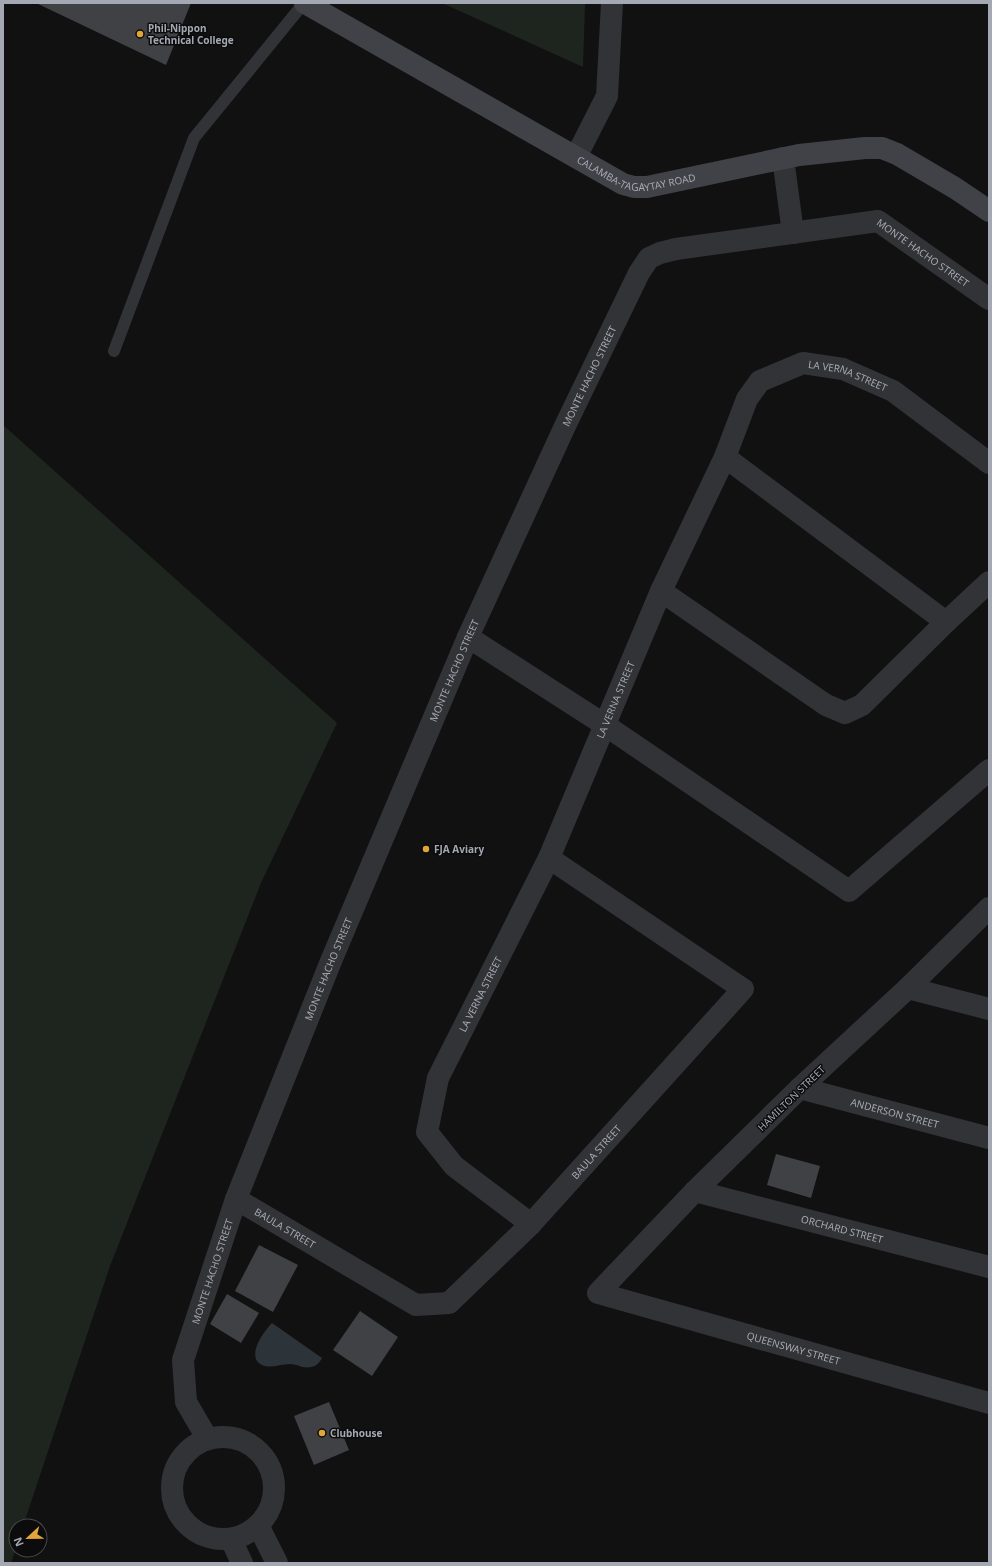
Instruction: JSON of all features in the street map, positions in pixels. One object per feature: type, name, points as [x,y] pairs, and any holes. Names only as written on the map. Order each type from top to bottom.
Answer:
[{"type":"main road","name":"CALAMBA-TAGAYTAY ROAD","points":[[305,3],[623,184],[634,187],[647,186],[799,155],[865,148],[882,148],[897,154],[955,188],[989,211]]},
{"type":"street","points":[[576,157],[607,96],[612,3]]},
{"type":"street","points":[[783,158],[792,233]]},
{"type":"street","name":"MONTE HACHO STREET","points":[[207,1438],[186,1402],[183,1360],[236,1199],[332,961],[468,637],[565,426],[639,273],[649,258],[660,253],[676,249],[878,221],[989,300]]},
{"type":"street","name":"LA VERNA STREET","points":[[531,1224],[454,1166],[427,1132],[438,1078],[549,858],[662,592],[725,457],[747,399],[760,381],[803,363],[842,369],[893,391],[989,463]]},
{"type":"street","points":[[725,457],[946,622]]},
{"type":"street","points":[[662,592],[826,705],[845,713],[862,706],[946,622],[989,582]]},
{"type":"street","points":[[468,637],[605,725],[849,891],[989,770]]},
{"type":"street","name":"BAULA STREET","points":[[236,1199],[416,1305],[449,1303],[531,1224],[743,989],[549,858]]},
{"type":"street","name":"HAMILTON STREET","points":[[598,1294],[695,1191],[800,1088],[908,988],[989,908]]},
{"type":"street","points":[[908,988],[989,1009]]},
{"type":"street","name":"ANDERSON STREET","points":[[800,1088],[989,1138]]},
{"type":"street","name":"ORCHARD STREET","points":[[695,1191],[989,1267]]},
{"type":"street","name":"QUEENSWAY STREET","points":[[598,1294],[989,1403]]},
{"type":"street","points":[[227,1437],[247,1442],[260,1453],[271,1469],[275,1489],[271,1507],[258,1525],[231,1539],[215,1539],[201,1534],[186,1521],[174,1506],[170,1484],[176,1465],[190,1448],[207,1438],[227,1437]]},
{"type":"street","points":[[258,1525],[277,1563]]},
{"type":"street","points":[[231,1539],[242,1563]]},
{"type":"lane","points":[[114,351],[194,138],[305,3]]},
{"type":"shaded area","points":[[442,3],[585,3],[583,67]]},
{"type":"shaded area","points":[[3,425],[337,723],[261,883],[110,1266],[26,1518],[8,1518],[8,1558],[13,1558],[11,1563],[3,1563]]},
{"type":"shaded area","points":[[272,1323],[322,1358],[319,1363],[315,1366],[303,1367],[290,1364],[265,1366],[259,1363],[255,1352],[257,1345],[264,1332]]},
{"type":"building","name":"Phil-Nippon Technical College","points":[[36,3],[191,3],[166,65]]},
{"type":"building","points":[[776,1154],[820,1166],[811,1198],[767,1185]]},
{"type":"building","points":[[259,1245],[298,1265],[273,1312],[235,1291]]},
{"type":"building","points":[[227,1294],[259,1313],[241,1343],[210,1324]]},
{"type":"building","points":[[360,1311],[398,1337],[372,1376],[333,1350]]},
{"type":"building","name":"Clubhouse","points":[[329,1402],[349,1450],[314,1465],[294,1416]]},
{"type":"place","name":"Phil-Nippon Technical College","points":[[140,34]]},
{"type":"place","name":"FJA Aviary","points":[[426,849]]},
{"type":"place","name":"Clubhouse","points":[[322,1433]]}]
